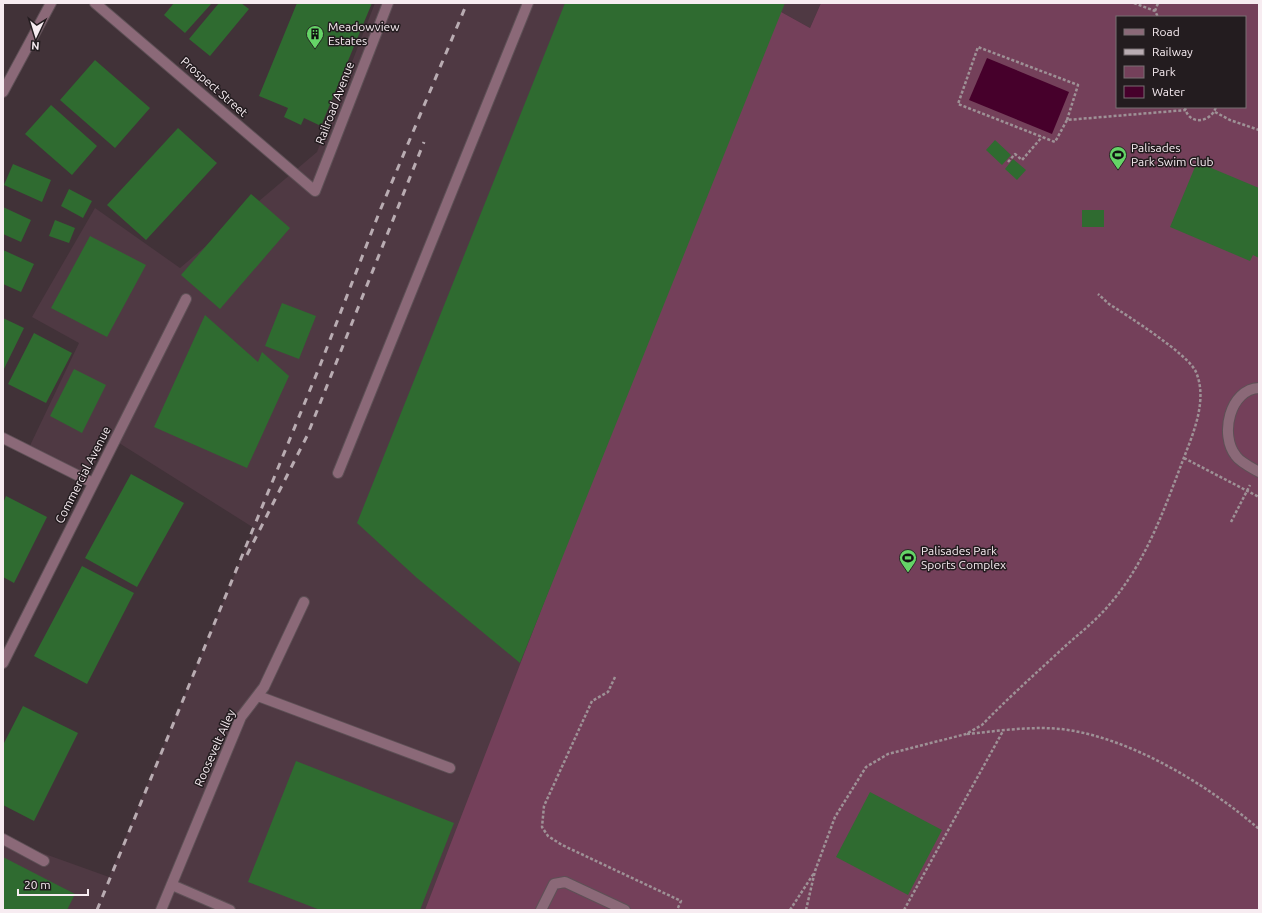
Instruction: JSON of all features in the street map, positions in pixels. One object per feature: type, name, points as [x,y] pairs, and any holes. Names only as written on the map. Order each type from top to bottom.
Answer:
[{"type":"street","points":[[3,92],[51,3]]},
{"type":"street","name":"Prospect Street","points":[[95,3],[315,191]]},
{"type":"street","name":"Railroad Avenue","points":[[315,191],[388,3]]},
{"type":"street","points":[[338,473],[528,3]]},
{"type":"street","name":"Commercial Avenue","points":[[3,663],[186,299]]},
{"type":"street","points":[[1258,471],[1236,456],[1229,440],[1229,417],[1239,397],[1252,388],[1259,388]]},
{"type":"street","points":[[3,438],[94,483]]},
{"type":"street","name":"Roosevelt Alley","points":[[161,910],[241,717],[264,687],[304,602]]},
{"type":"street","points":[[258,696],[450,768]]},
{"type":"street","points":[[3,839],[44,861]]},
{"type":"street","points":[[542,910],[554,884],[565,882],[626,910]]},
{"type":"street","points":[[172,885],[230,910]]},
{"type":"path","points":[[1134,3],[1155,11],[1158,16]]},
{"type":"path","points":[[1155,11],[1158,3]]},
{"type":"path","points":[[978,47],[1078,85],[1067,120],[1055,142],[958,104],[978,47]]},
{"type":"path","points":[[1067,120],[1185,109],[1192,118],[1202,121],[1212,116],[1216,108]]},
{"type":"path","points":[[1215,112],[1230,120],[1259,130]]},
{"type":"path","points":[[1008,162],[1015,154],[1022,160],[1042,137]]},
{"type":"path","points":[[966,734],[982,725],[1110,605],[1130,577],[1148,543],[1165,506],[1184,458],[1196,422],[1200,403],[1200,388],[1196,372],[1187,359],[1109,304],[1098,294]]},
{"type":"path","points":[[1184,458],[1259,497]]},
{"type":"path","points":[[1231,522],[1258,471]]},
{"type":"path","points":[[615,677],[608,692],[592,701],[544,806],[542,827],[548,836],[562,845],[681,901],[677,910]]},
{"type":"path","points":[[806,910],[815,871],[835,817],[866,767],[888,754],[966,734],[1060,729],[1091,734],[1117,742],[1148,757],[1219,797],[1259,829]]},
{"type":"path","points":[[904,910],[1003,731]]},
{"type":"path","points":[[790,910],[815,871]]},
{"type":"shaded area","points":[[375,3],[821,3],[810,28],[774,8],[426,910],[3,910],[3,839],[109,877],[254,528],[108,436],[85,483],[26,454],[79,343],[32,317],[95,208],[180,268],[317,152]]},
{"type":"green space","name":"Palisades Park Sports Complex","points":[[821,3],[1259,3],[1259,910],[425,910],[774,8],[810,28]]},
{"type":"water","points":[[987,58],[1069,92],[1052,134],[969,100]]},
{"type":"building","points":[[174,3],[212,3],[185,33],[164,15]]},
{"type":"building","points":[[219,3],[241,3],[249,9],[210,56],[189,39]]},
{"type":"building","name":"Meadowview Estates","points":[[297,3],[372,3],[321,126],[304,118],[301,125],[284,117],[288,108],[259,96]]},
{"type":"building","points":[[565,3],[785,3],[520,663],[417,578],[357,523]]},
{"type":"building","points":[[95,60],[150,108],[115,148],[60,100]]},
{"type":"building","points":[[51,105],[97,146],[72,175],[25,134]]},
{"type":"building","points":[[178,128],[217,163],[146,240],[107,205]]},
{"type":"building","points":[[995,140],[1011,155],[1002,165],[986,150]]},
{"type":"building","points":[[1013,159],[1026,170],[1017,180],[1005,169]]},
{"type":"building","points":[[1197,162],[1259,188],[1259,258],[1253,255],[1250,261],[1170,227]]},
{"type":"building","points":[[13,164],[51,180],[42,202],[4,185]]},
{"type":"building","points":[[69,189],[92,201],[83,218],[61,206]]},
{"type":"building","points":[[251,194],[290,228],[220,309],[181,275]]},
{"type":"building","points":[[3,207],[31,220],[21,242],[3,234]]},
{"type":"building","points":[[1082,210],[1104,210],[1104,227],[1082,227]]},
{"type":"building","points":[[55,220],[75,228],[69,243],[49,236]]},
{"type":"building","points":[[90,236],[146,265],[107,337],[51,308]]},
{"type":"building","points":[[3,250],[34,264],[21,292],[3,284]]},
{"type":"building","points":[[282,303],[316,316],[299,359],[265,346]]},
{"type":"building","points":[[205,315],[258,362],[262,352],[289,376],[247,468],[154,427]]},
{"type":"building","points":[[3,318],[24,328],[3,371]]},
{"type":"building","points":[[34,333],[72,353],[46,403],[8,384]]},
{"type":"building","points":[[74,369],[106,385],[82,433],[50,416]]},
{"type":"building","points":[[131,474],[184,503],[137,587],[85,558]]},
{"type":"building","points":[[6,496],[47,517],[14,583],[3,577],[3,503]]},
{"type":"building","points":[[82,566],[134,593],[87,684],[34,656]]},
{"type":"building","points":[[23,706],[78,733],[34,821],[3,805],[3,745]]},
{"type":"building","points":[[296,761],[454,823],[420,910],[320,910],[248,882]]},
{"type":"building","points":[[870,792],[942,830],[908,895],[836,857]]},
{"type":"building","points":[[3,857],[75,894],[67,910],[3,910]]},
{"type":"railway","points":[[97,910],[321,363],[379,213],[467,3]]},
{"type":"railway","points":[[247,555],[307,436],[424,142]]},
{"type":"place","name":"Meadowview Estates","points":[[315,49]]},
{"type":"place","name":"Palisades Park Swim Club","points":[[1118,170]]},
{"type":"place","name":"Palisades Park Sports Complex","points":[[908,573]]}]
